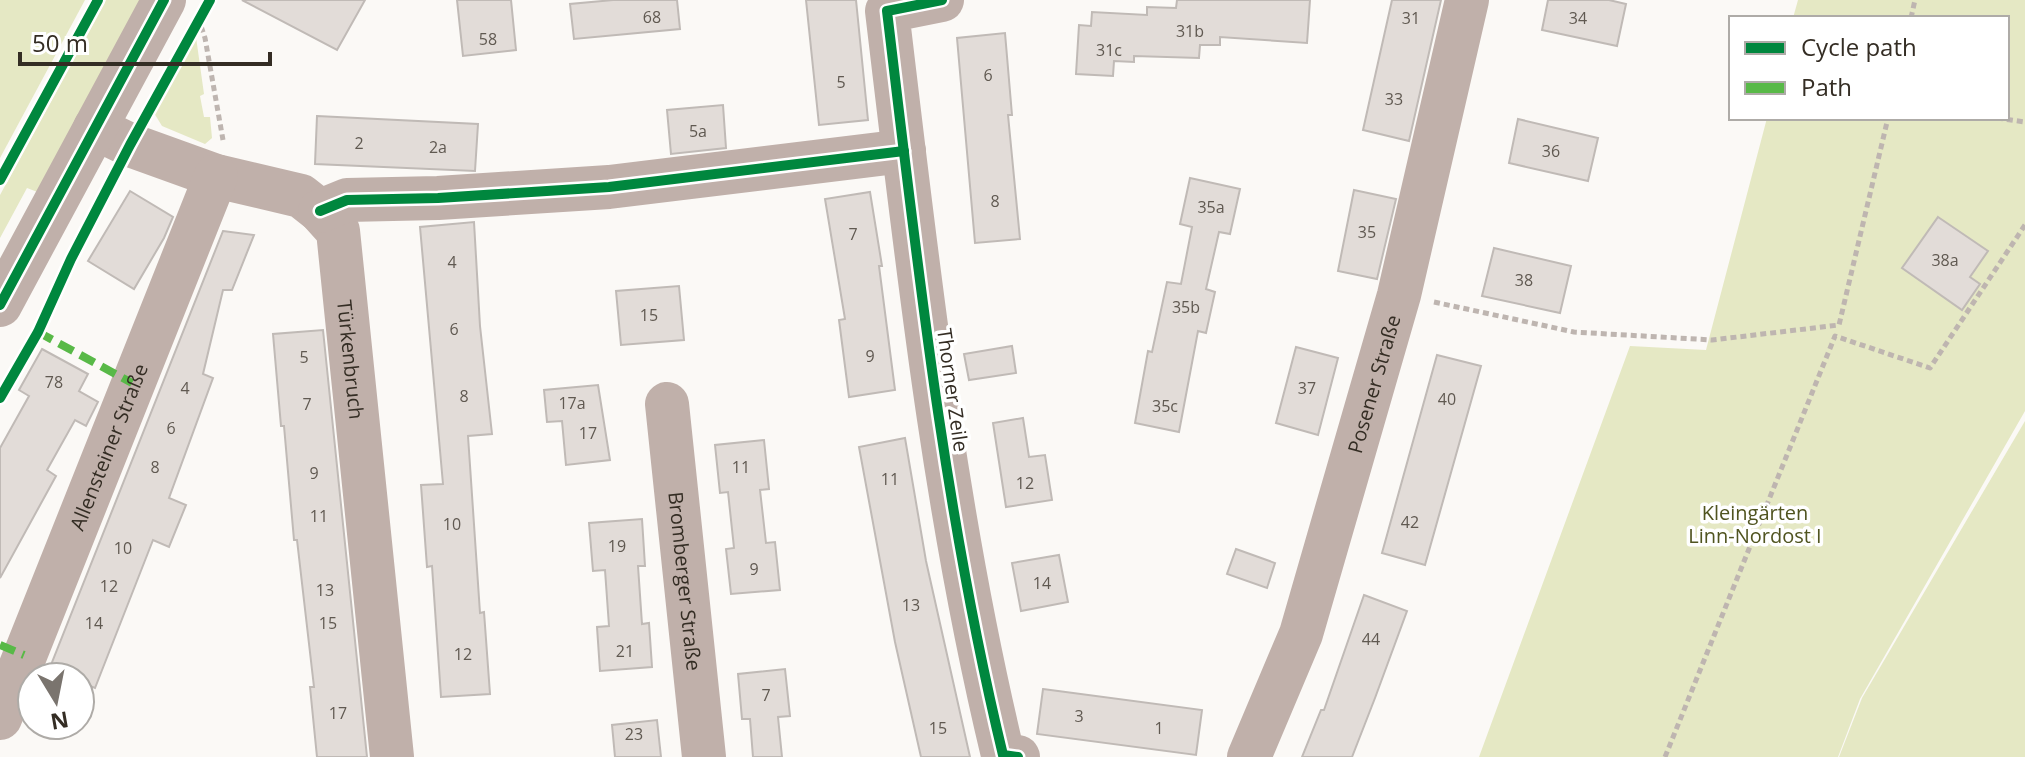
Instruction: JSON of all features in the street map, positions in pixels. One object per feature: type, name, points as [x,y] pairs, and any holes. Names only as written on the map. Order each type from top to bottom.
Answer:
[{"type":"street","name":"Thorner Zeile","points":[[942,0],[887,11],[936,407],[980,660],[1003,755],[1018,757]]},
{"type":"street","name":"Posener Straße","points":[[1249,757],[1301,634],[1399,295],[1467,0]]},
{"type":"street","points":[[0,305],[95,128],[182,9]]},
{"type":"street","points":[[95,128],[130,145],[220,161],[301,196],[320,211],[347,200],[438,198],[609,187],[904,151]]},
{"type":"street","name":"Allensteiner Straße","points":[[0,718],[220,161]]},
{"type":"street","name":"Türkenbruch","points":[[320,211],[338,231],[392,757]]},
{"type":"street","name":"Bromberger Straße","points":[[667,404],[704,757]]},
{"type":"path","points":[[182,9],[220,161]]},
{"type":"path","points":[[1665,757],[1839,325],[1888,120]]},
{"type":"path","points":[[1835,336],[1930,368],[2025,225]]},
{"type":"path","points":[[1399,295],[1574,332],[1712,340],[1839,325]]},
{"type":"green space","points":[[0,0],[85,0],[0,158]]},
{"type":"green space","points":[[106,0],[144,0],[40,193],[27,188],[0,238],[0,195]]},
{"type":"green space","name":"Kleingärten Linn-Nordost I","points":[[1798,0],[2025,0],[2025,411],[1860,699],[1838,757],[1479,757],[1630,346],[1706,350],[1766,120],[2009,120],[2009,16],[1794,16]]},
{"type":"green space","points":[[196,37],[204,94],[200,96],[204,117],[210,117],[212,138],[205,144],[162,126],[154,113]]},
{"type":"green space","points":[[2025,421],[2025,757],[1839,757],[1862,698]]},
{"type":"building","points":[[242,0],[365,0],[337,50]]},
{"type":"building","points":[[457,0],[511,0],[516,50],[463,56]]},
{"type":"building","points":[[677,0],[680,29],[574,39],[570,4]]},
{"type":"building","points":[[806,0],[856,0],[868,120],[819,125]]},
{"type":"building","points":[[1177,0],[1310,0],[1307,43],[1220,37],[1220,45],[1200,45],[1199,58],[1134,56],[1134,62],[1114,61],[1113,76],[1076,74],[1079,25],[1091,26],[1092,12],[1147,15],[1147,7],[1176,8]]},
{"type":"building","points":[[1392,0],[1441,0],[1409,141],[1363,130]]},
{"type":"building","points":[[1548,0],[1609,0],[1626,4],[1617,46],[1542,30]]},
{"type":"building","points":[[1005,33],[1012,115],[1008,115],[1020,239],[975,243],[957,38]]},
{"type":"building","points":[[723,105],[726,148],[671,154],[667,110]]},
{"type":"building","points":[[317,116],[478,124],[475,171],[315,164]]},
{"type":"building","points":[[1518,119],[1598,138],[1588,181],[1509,163]]},
{"type":"building","points":[[1190,178],[1240,189],[1230,234],[1219,232],[1206,289],[1215,292],[1206,333],[1198,331],[1179,432],[1135,423],[1148,351],[1152,352],[1167,282],[1181,284],[1192,227],[1180,224]]},
{"type":"building","points":[[1354,190],[1396,199],[1377,279],[1338,271]]},
{"type":"building","points":[[130,191],[173,217],[134,289],[88,261]]},
{"type":"building","points":[[870,192],[882,266],[879,266],[895,390],[849,397],[839,320],[845,319],[825,199]]},
{"type":"building","points":[[1938,217],[1988,251],[1970,277],[1980,284],[1962,310],[1902,268]]},
{"type":"building","points":[[474,222],[480,326],[492,434],[468,436],[480,613],[484,612],[490,694],[441,697],[432,566],[427,567],[421,485],[443,484],[420,227]]},
{"type":"building","points":[[223,231],[254,235],[232,290],[223,290],[203,374],[213,378],[169,498],[186,505],[169,547],[153,540],[96,685],[96,661],[53,661]]},
{"type":"building","points":[[1494,248],[1571,266],[1560,313],[1482,296]]},
{"type":"building","points":[[679,286],[684,340],[621,345],[616,291]]},
{"type":"building","points":[[323,330],[367,757],[317,757],[310,687],[314,687],[297,540],[294,540],[284,426],[281,426],[273,334]]},
{"type":"building","points":[[1012,346],[1016,373],[969,380],[964,354]]},
{"type":"building","points":[[1296,347],[1338,358],[1318,435],[1276,423]]},
{"type":"building","points":[[42,349],[88,374],[79,391],[98,402],[86,426],[75,420],[47,470],[56,476],[0,578],[0,448],[29,396],[19,390]]},
{"type":"building","points":[[1437,355],[1481,366],[1425,565],[1382,553]]},
{"type":"building","points":[[598,385],[610,460],[566,465],[562,421],[547,422],[544,390]]},
{"type":"building","points":[[1023,418],[1029,457],[1045,455],[1052,500],[1006,507],[993,423]]},
{"type":"building","points":[[905,438],[926,561],[970,757],[921,757],[895,642],[859,447]]},
{"type":"building","points":[[764,440],[769,489],[760,490],[766,543],[775,542],[780,590],[731,594],[726,549],[734,548],[728,492],[720,493],[715,445]]},
{"type":"building","points":[[642,519],[645,566],[638,566],[642,624],[649,623],[652,667],[600,671],[597,627],[609,626],[605,570],[593,571],[589,523]]},
{"type":"building","points":[[1236,549],[1275,563],[1267,588],[1227,574]]},
{"type":"building","points":[[1059,555],[1068,602],[1021,611],[1012,563]]},
{"type":"building","points":[[1364,595],[1407,611],[1375,698],[1352,757],[1302,757],[1321,710],[1324,710]]},
{"type":"building","points":[[785,669],[790,716],[778,717],[782,757],[753,757],[750,719],[742,719],[738,674]]},
{"type":"building","points":[[1043,689],[1202,710],[1196,755],[1037,734]]},
{"type":"building","points":[[657,720],[661,757],[615,757],[612,725]]},
{"type":"marked path","points":[[38,332],[132,383]]},
{"type":"marked path","points":[[0,645],[24,655]]},
{"type":"cycle path","points":[[0,180],[98,0]]},
{"type":"cycle path","points":[[0,305],[164,0]]},
{"type":"cycle path","points":[[0,398],[38,332],[71,259],[130,145],[210,0]]},
{"type":"cycle path","points":[[942,0],[887,11],[934,385],[964,571],[1003,755],[1018,757]]},
{"type":"cycle path","points":[[320,211],[347,200],[438,198],[609,187],[904,151]]}]
